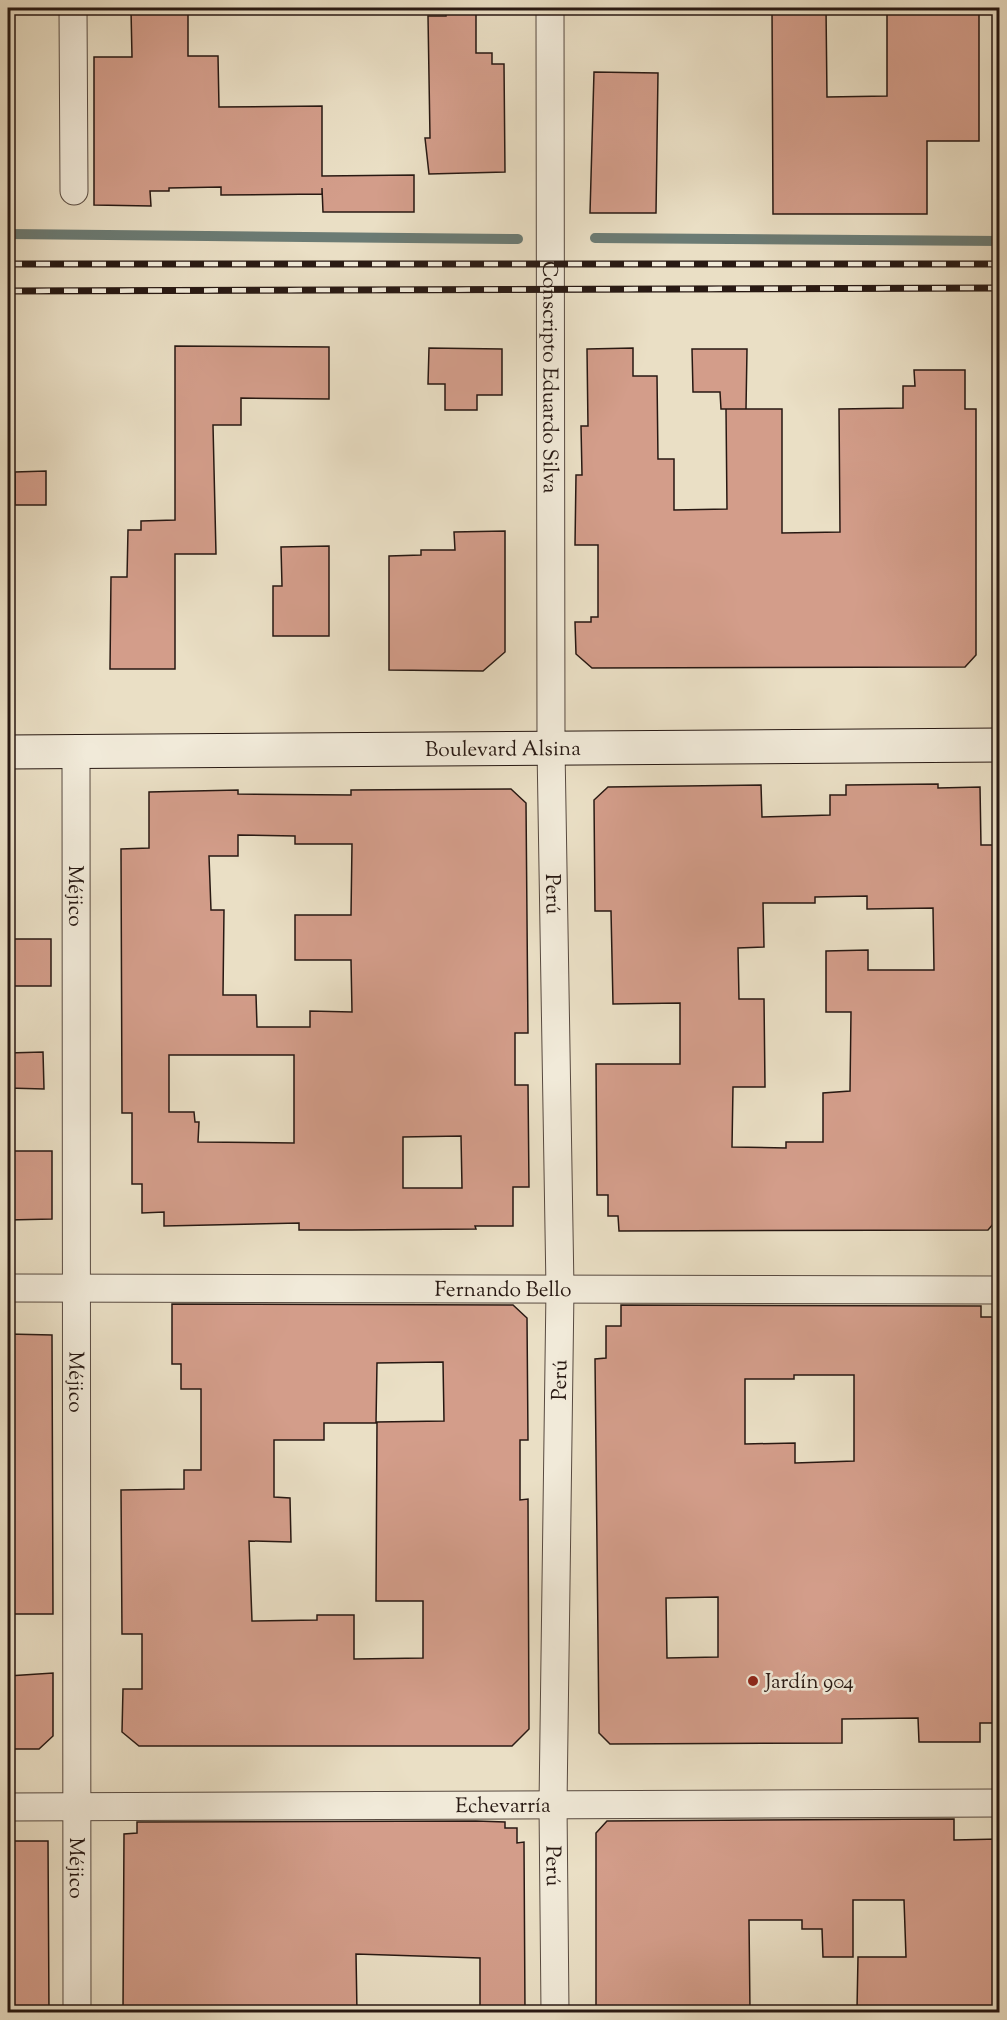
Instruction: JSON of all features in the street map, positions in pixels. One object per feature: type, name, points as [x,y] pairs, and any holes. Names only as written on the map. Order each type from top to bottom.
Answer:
[{"type":"main road","name":"Boulevard Alsina","points":[[8,752],[999,745]]},
{"type":"street","points":[[72,8],[74,191]]},
{"type":"street","name":"Conscripto Eduardo Silva","points":[[550,8],[551,748]]},
{"type":"street","name":"Perú","points":[[551,748],[560,1289],[554,1805],[555,2013]]},
{"type":"street","name":"Méjico","points":[[76,752],[77,2013]]},
{"type":"street","name":"Fernando Bello","points":[[8,1288],[999,1290]]},
{"type":"street","name":"Echevarría","points":[[8,1807],[999,1803]]},
{"type":"building","points":[[446,8],[476,8],[476,53],[492,53],[492,64],[504,64],[505,172],[429,174],[425,138],[430,138],[428,16],[446,16]]},
{"type":"building","points":[[772,8],[826,8],[827,97],[887,96],[887,8],[979,8],[979,141],[927,141],[927,214],[773,214]]},
{"type":"building","points":[[131,10],[188,10],[188,56],[218,56],[219,107],[322,106],[322,176],[414,175],[414,212],[323,212],[322,188],[322,194],[221,195],[221,187],[169,188],[169,191],[150,191],[151,206],[94,205],[94,57],[132,57]]},
{"type":"building","points":[[594,72],[658,73],[656,213],[590,213]]},
{"type":"building","points":[[175,346],[329,347],[329,399],[241,398],[241,425],[213,425],[216,554],[175,554],[175,669],[110,669],[111,577],[127,577],[128,530],[141,530],[141,521],[175,520]]},
{"type":"building","points":[[429,348],[502,349],[502,395],[477,395],[477,410],[445,410],[445,384],[428,384]]},
{"type":"building","points":[[633,348],[633,376],[657,376],[658,459],[674,459],[674,510],[727,509],[726,409],[782,409],[782,533],[840,532],[839,409],[903,408],[903,386],[915,386],[914,370],[965,370],[965,409],[976,409],[976,655],[965,667],[592,668],[576,654],[575,622],[591,622],[591,617],[598,617],[598,545],[575,545],[576,475],[582,475],[581,426],[588,426],[587,349]]},
{"type":"building","points":[[692,349],[747,349],[746,409],[721,409],[720,392],[693,392]]},
{"type":"building","points":[[46,471],[46,505],[15,505],[15,472]]},
{"type":"building","points":[[505,531],[505,652],[483,671],[389,670],[389,556],[421,555],[421,550],[455,550],[454,532]]},
{"type":"building","points":[[329,546],[329,636],[273,636],[273,586],[282,586],[281,547]]},
{"type":"building","points":[[938,784],[938,788],[980,787],[981,845],[996,845],[999,1217],[988,1230],[619,1231],[618,1216],[608,1216],[608,1195],[597,1195],[596,1064],[680,1064],[680,1003],[613,1004],[611,911],[595,911],[594,800],[608,787],[761,785],[762,817],[830,815],[830,795],[846,795],[846,785]],"holes":[[[867,896],[867,909],[933,908],[934,970],[868,970],[868,950],[826,951],[826,1012],[851,1012],[850,1091],[823,1093],[823,1142],[786,1142],[786,1148],[732,1147],[733,1087],[765,1087],[764,999],[739,999],[738,948],[764,947],[763,903],[815,903],[815,897]]]},
{"type":"building","points":[[511,789],[526,803],[528,1033],[515,1033],[515,1085],[528,1085],[529,1187],[513,1187],[513,1226],[475,1226],[476,1229],[299,1230],[299,1223],[164,1226],[164,1212],[142,1213],[142,1184],[132,1184],[132,1113],[122,1113],[121,849],[149,848],[149,792],[238,790],[238,794],[351,795],[351,790]],"holes":[[[238,835],[295,836],[295,844],[352,844],[351,915],[295,915],[295,960],[351,960],[352,1012],[310,1011],[310,1027],[257,1027],[256,995],[223,995],[224,910],[211,910],[209,856],[238,856]],[[169,1055],[294,1055],[294,1143],[198,1142],[199,1122],[195,1122],[194,1112],[169,1112]],[[461,1136],[462,1188],[403,1188],[403,1137]]]},
{"type":"building","points":[[8,939],[51,939],[51,986],[8,986]]},
{"type":"building","points":[[43,1052],[44,1089],[8,1088],[8,1053]]},
{"type":"building","points":[[8,1151],[52,1151],[52,1219],[8,1220]]},
{"type":"building","points":[[172,1304],[513,1305],[527,1318],[528,1440],[520,1440],[520,1500],[528,1499],[529,1729],[512,1746],[139,1746],[122,1732],[123,1689],[142,1689],[142,1634],[122,1634],[121,1490],[184,1489],[184,1470],[201,1470],[201,1389],[181,1389],[181,1364],[172,1364]],"holes":[[[443,1362],[444,1421],[377,1422],[376,1601],[423,1601],[423,1658],[354,1659],[354,1615],[317,1615],[317,1620],[252,1621],[249,1541],[291,1542],[290,1498],[274,1497],[274,1440],[324,1440],[324,1423],[376,1423],[377,1363]]]},
{"type":"building","points":[[621,1305],[981,1306],[981,1317],[999,1317],[999,1723],[980,1723],[980,1742],[919,1742],[918,1718],[842,1719],[842,1743],[610,1744],[599,1733],[595,1359],[606,1358],[606,1326],[621,1326]],"holes":[[[794,1375],[854,1375],[854,1461],[795,1463],[795,1443],[745,1444],[745,1379],[794,1379]],[[718,1597],[718,1657],[667,1658],[666,1598]]]},
{"type":"building","points":[[8,1334],[52,1335],[53,1614],[8,1614]]},
{"type":"building","points":[[53,1673],[53,1736],[39,1749],[8,1749],[8,1676]]},
{"type":"building","points":[[954,1819],[954,1840],[999,1839],[999,2008],[986,2008],[986,2013],[931,2013],[931,2008],[857,2009],[858,1957],[906,1957],[904,1900],[853,1900],[853,1957],[823,1957],[822,1929],[802,1929],[802,1920],[749,1920],[750,2011],[596,2013],[596,1833],[607,1821]]},
{"type":"building","points":[[137,1822],[505,1822],[505,1828],[517,1828],[517,1843],[524,1842],[525,2013],[480,2013],[480,1958],[356,1954],[357,2013],[309,2013],[309,2007],[123,2011],[124,1834],[137,1833]]},
{"type":"building","points":[[8,1841],[48,1841],[49,2013],[8,2013]]},
{"type":"waterway","points":[[8,234],[518,239]]},
{"type":"waterway","points":[[595,238],[1000,241]]},
{"type":"railway","points":[[8,264],[1000,264]]},
{"type":"railway","points":[[8,291],[1000,288]]},
{"type":"place","name":"Jardín 904","points":[[753,1681]]}]
